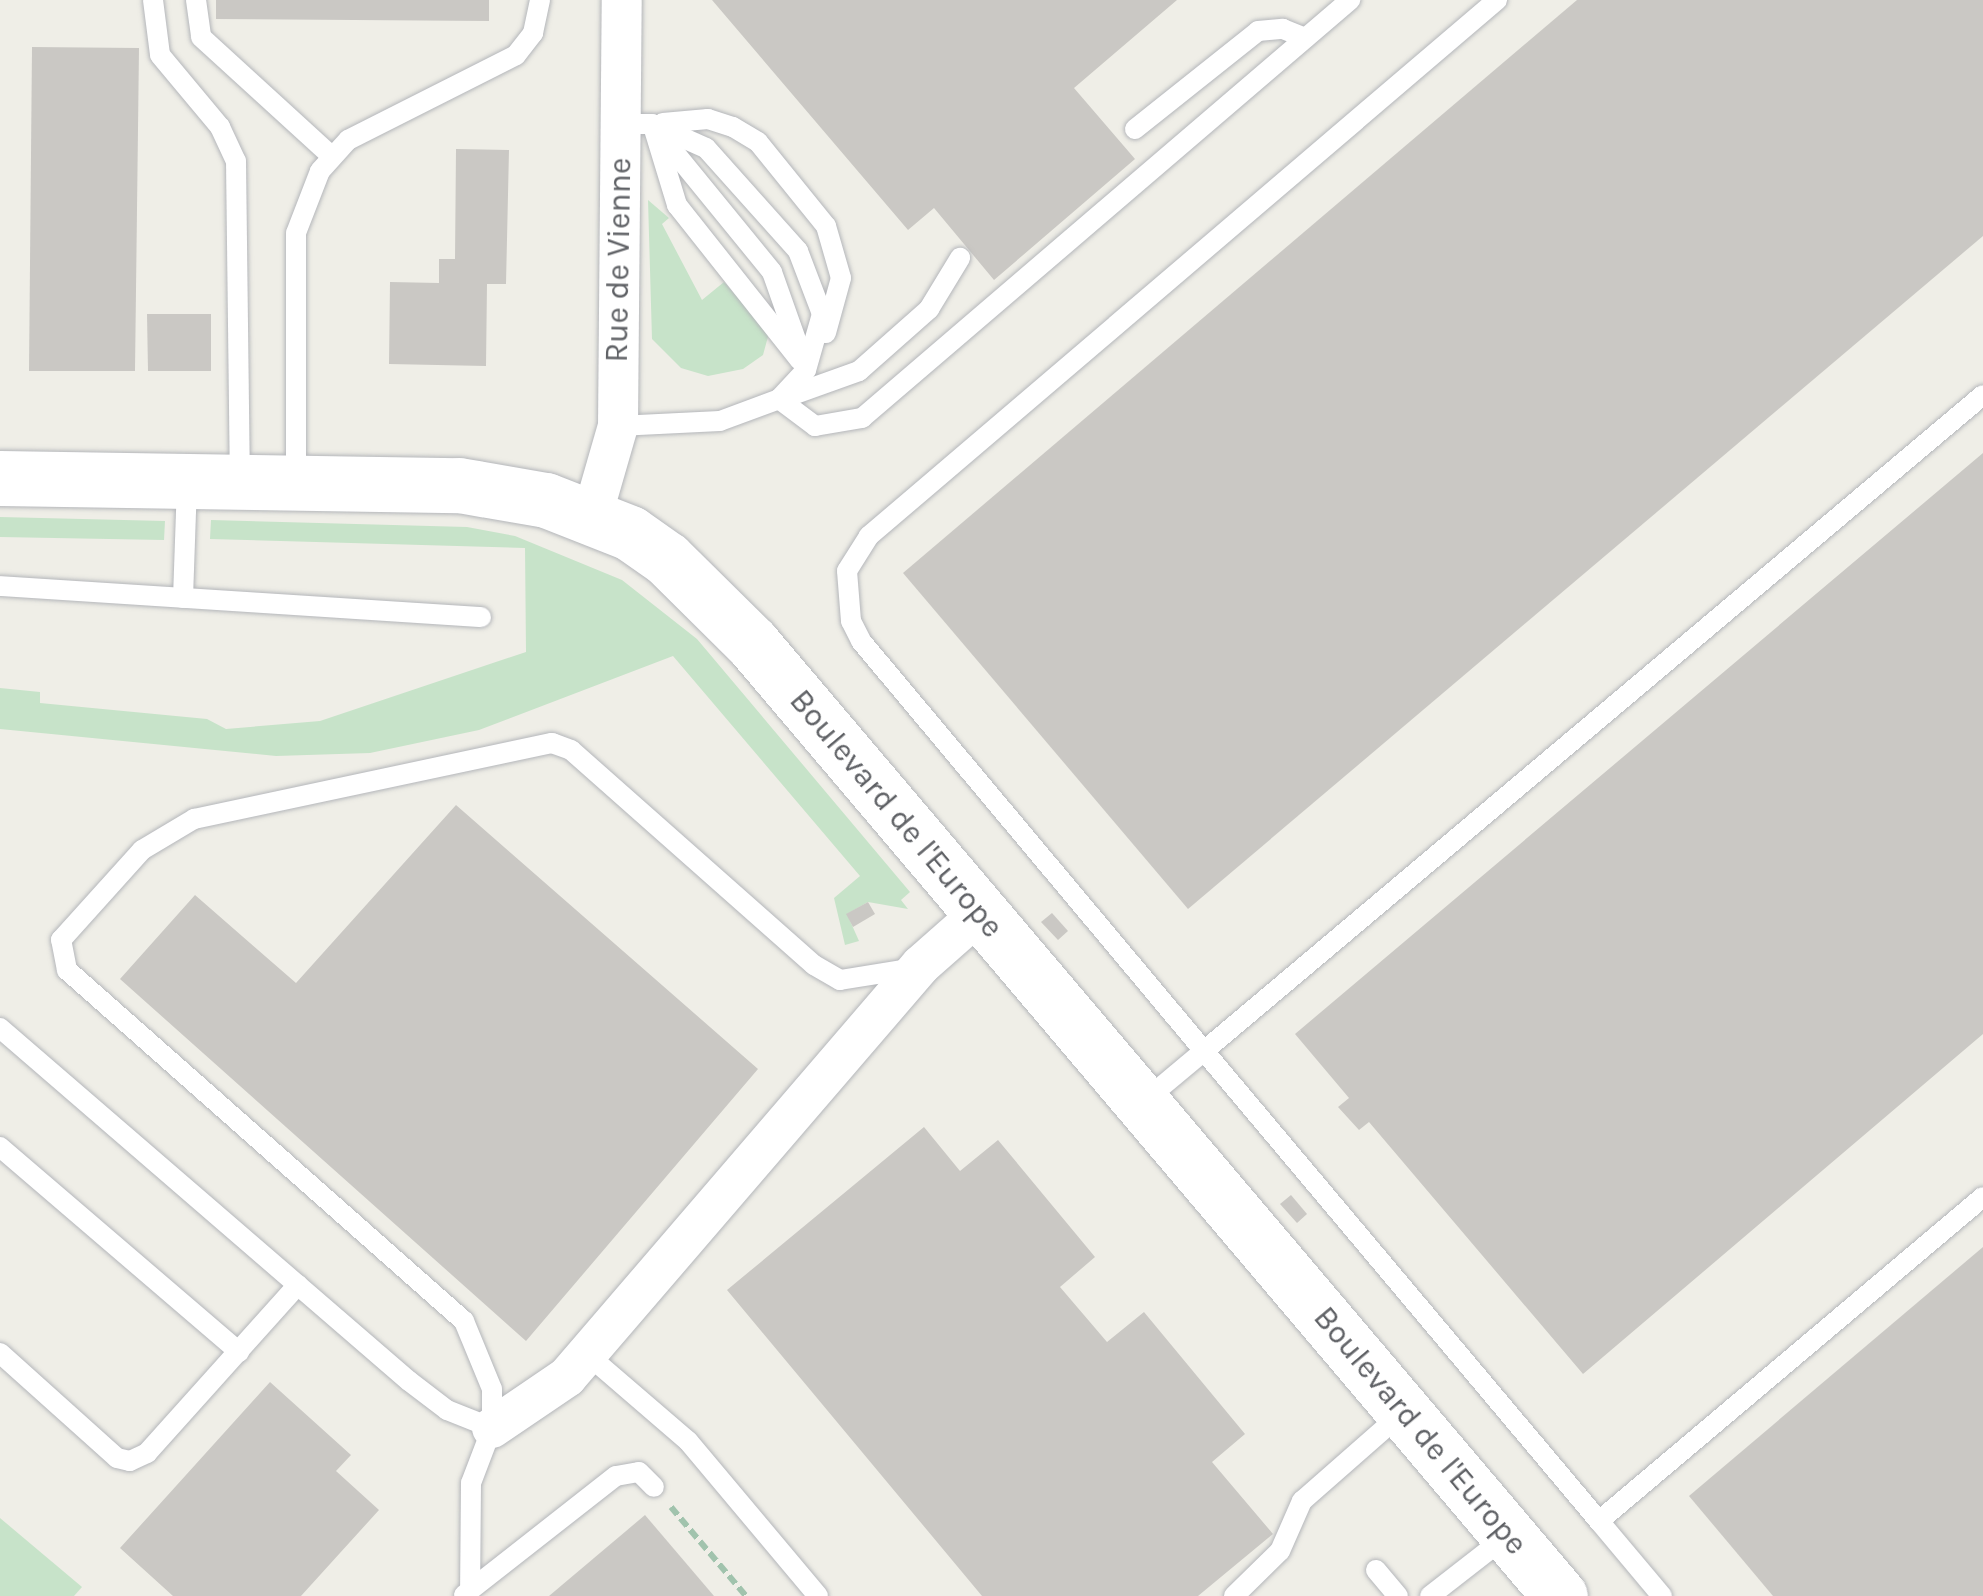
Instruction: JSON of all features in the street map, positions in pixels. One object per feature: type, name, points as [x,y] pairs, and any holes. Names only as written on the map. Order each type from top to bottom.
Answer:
[{"type":"street","name":"Rue de Vienne","points":[[592,516],[618,426],[636,124],[622,0]]},
{"type":"street","name":"Boulevard de l'Europe","points":[[0,478],[459,484],[592,516],[667,559],[710,599],[1560,1596]]},
{"type":"street","points":[[492,1428],[588,1355],[921,965],[980,913]]},
{"type":"lane","points":[[154,0],[160,55],[220,127],[236,161],[240,481]]},
{"type":"lane","points":[[196,0],[201,37],[330,154]]},
{"type":"lane","points":[[296,482],[296,232],[330,154],[516,55],[533,32],[540,0]]},
{"type":"lane","points":[[779,400],[815,426],[862,418],[1350,0]]},
{"type":"lane","points":[[1497,0],[869,536],[847,571],[861,642],[1662,1596]]},
{"type":"lane","points":[[1134,128],[1258,31],[1305,38]]},
{"type":"lane","points":[[636,124],[708,119],[733,126],[758,142],[826,226],[841,278],[806,370],[779,400]]},
{"type":"lane","points":[[636,124],[728,167],[798,251],[822,314],[806,370]]},
{"type":"lane","points":[[636,124],[678,205],[806,370]]},
{"type":"lane","points":[[636,124],[772,272],[806,370]]},
{"type":"lane","points":[[618,426],[720,420],[858,371],[929,308],[960,258]]},
{"type":"lane","points":[[1142,1103],[1983,394]]},
{"type":"lane","points":[[182,598],[187,481]]},
{"type":"lane","points":[[0,586],[481,617]]},
{"type":"lane","points":[[466,1593],[472,1483],[492,1428],[492,1389],[464,1321],[67,970],[60,940],[142,850],[194,819],[552,743],[572,750],[814,965],[840,980],[877,980],[921,965]]},
{"type":"lane","points":[[0,1028],[447,1410],[492,1428]]},
{"type":"lane","points":[[0,1147],[238,1352]]},
{"type":"lane","points":[[1599,1521],[1983,1197]]},
{"type":"lane","points":[[0,1354],[117,1458],[130,1460],[147,1453],[298,1286]]},
{"type":"lane","points":[[588,1355],[688,1440],[818,1596]]},
{"type":"lane","points":[[1234,1596],[1280,1550],[1291,1514],[1404,1412]]},
{"type":"lane","points":[[466,1593],[616,1476],[639,1472],[654,1487]]},
{"type":"lane","points":[[1430,1596],[1508,1535]]},
{"type":"lane","points":[[1376,1570],[1398,1596]]},
{"type":"path","points":[[654,1487],[746,1596]]},
{"type":"green space","points":[[648,200],[669,218],[662,224],[702,300],[724,282],[769,333],[763,355],[743,369],[708,376],[681,368],[652,339]]},
{"type":"green space","points":[[0,517],[165,521],[164,540],[0,537]]},
{"type":"green space","points":[[211,520],[467,527],[515,536],[622,580],[697,639],[910,892],[901,900],[908,909],[868,902],[847,914],[859,941],[845,945],[834,898],[860,876],[673,656],[479,730],[370,753],[276,756],[0,729],[0,688],[40,692],[40,703],[207,719],[226,729],[320,721],[526,652],[525,548],[210,539]]},
{"type":"green space","points":[[0,1518],[82,1587],[74,1596],[0,1596]]},
{"type":"building","points":[[216,0],[489,0],[489,21],[216,19]]},
{"type":"building","points":[[712,0],[1177,0],[1074,88],[1135,159],[994,280],[934,208],[908,230]]},
{"type":"building","points":[[1577,0],[1983,0],[1983,236],[1188,909],[903,573]]},
{"type":"building","points":[[32,47],[139,48],[135,371],[29,371]]},
{"type":"building","points":[[456,149],[509,150],[506,284],[487,284],[486,366],[389,364],[390,282],[439,283],[439,259],[455,259]]},
{"type":"building","points":[[147,314],[211,314],[211,371],[148,371]]},
{"type":"building","points":[[1983,453],[1983,1034],[1583,1374],[1369,1122],[1359,1130],[1338,1107],[1349,1098],[1295,1034]]},
{"type":"building","points":[[456,805],[758,1069],[526,1341],[120,979],[195,895],[296,983]]},
{"type":"building","points":[[868,902],[875,914],[853,927],[846,914]]},
{"type":"building","points":[[1052,913],[1068,931],[1058,940],[1041,922]]},
{"type":"building","points":[[924,1127],[960,1171],[998,1140],[1095,1257],[1060,1287],[1107,1342],[1144,1312],[1245,1434],[1212,1462],[1273,1534],[1198,1596],[982,1596],[727,1290]]},
{"type":"building","points":[[1291,1195],[1307,1214],[1297,1223],[1280,1204]]},
{"type":"building","points":[[1983,1247],[1983,1596],[1773,1596],[1689,1496]]},
{"type":"building","points":[[270,1382],[351,1455],[336,1471],[379,1510],[301,1596],[173,1596],[120,1548]]},
{"type":"building","points":[[645,1515],[714,1596],[549,1596]]}]
